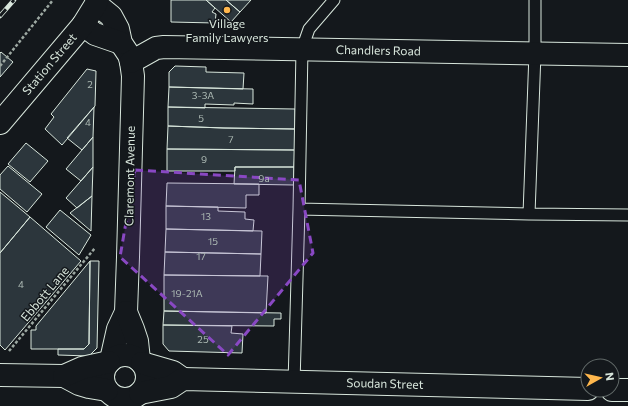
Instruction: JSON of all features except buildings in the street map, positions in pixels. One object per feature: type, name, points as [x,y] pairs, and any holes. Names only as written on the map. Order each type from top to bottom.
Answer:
[{"type":"street","name":"Station Street","points":[[0,123],[83,25],[100,1]]},
{"type":"street","name":"Claremont Avenue","points":[[100,1],[118,29],[132,76],[126,312],[118,329],[110,361]]},
{"type":"street","points":[[83,25],[95,34],[126,52]]},
{"type":"street","name":"Chandlers Road","points":[[126,52],[164,47],[628,55]]},
{"type":"street","name":"Claremont Avenue","points":[[126,312],[135,335],[140,362]]},
{"type":"street","points":[[0,375],[64,376],[82,368],[110,361],[118,356],[125,355],[133,357],[140,362],[146,370],[147,378],[145,386],[138,398],[124,399],[110,397],[64,376]]},
{"type":"street","points":[[110,361],[105,368],[103,376],[104,384],[110,397]]},
{"type":"street","name":"Soudan Street","points":[[140,362],[173,372],[183,379],[294,383],[580,389]]},
{"type":"street","name":"Soudan Street","points":[[138,398],[171,387],[183,379]]},
{"type":"lane","points":[[294,383],[302,49],[309,29],[334,0]]},
{"type":"lane","points":[[529,214],[535,54],[535,0]]},
{"type":"lane","points":[[299,209],[529,214],[628,214]]},
{"type":"path","points":[[0,66],[53,0]]},
{"type":"path","name":"Ebbott Lane","points":[[9,351],[95,248]]},
{"type":"highlighted area","points":[[135,170],[299,180],[313,253],[228,355],[120,257]]},
{"type":"railway","points":[[0,16],[14,0]]},
{"type":"place","name":"Village Family Lawyers","points":[[227,10]]}]
